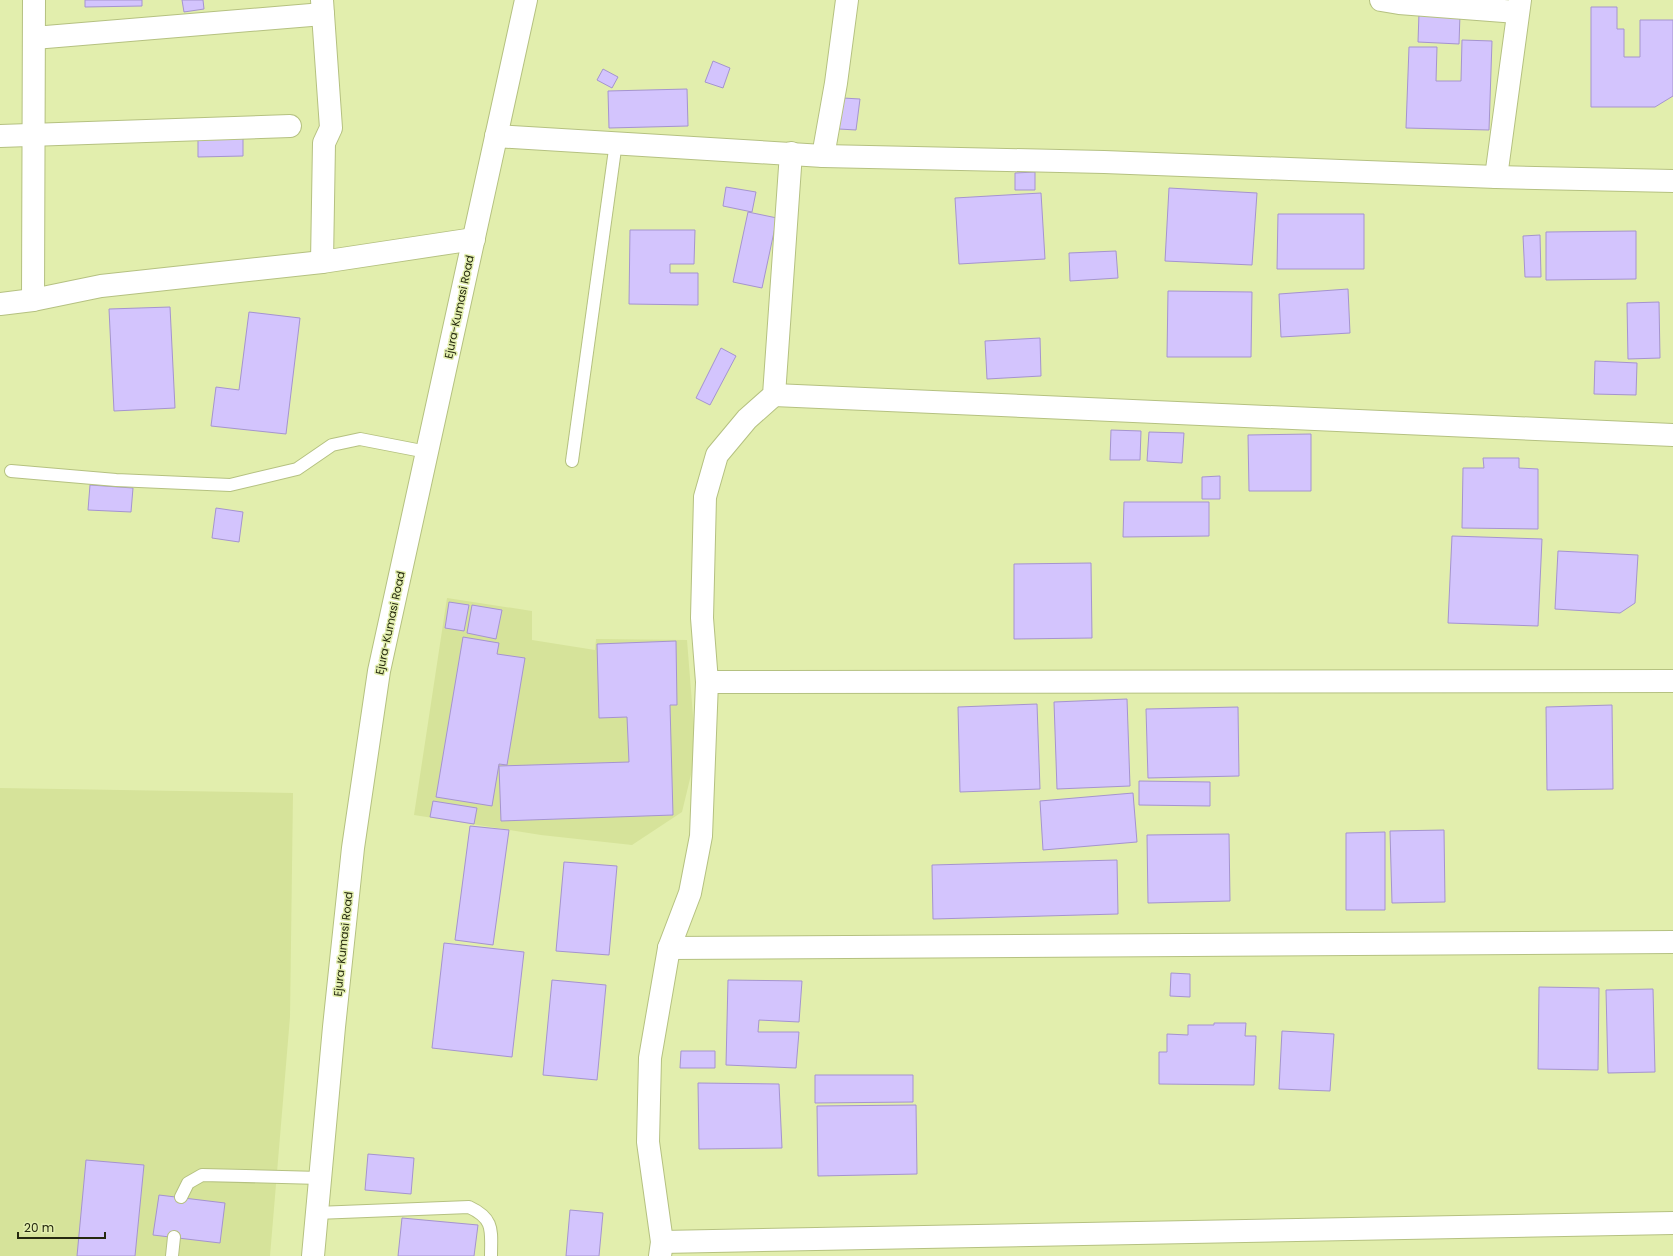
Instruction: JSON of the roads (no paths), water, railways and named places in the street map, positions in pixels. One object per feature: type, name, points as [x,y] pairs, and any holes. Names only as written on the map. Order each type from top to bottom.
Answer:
[{"type":"street","points":[[33,300],[34,0]]},
{"type":"street","name":"Ejura-Kumasi Road","points":[[312,1256],[353,848],[379,671],[526,0]]},
{"type":"street","points":[[823,156],[836,83],[847,0]]},
{"type":"street","points":[[1381,0],[1400,3],[1518,6],[1496,177]]},
{"type":"street","points":[[34,38],[322,7],[330,128],[324,143],[322,262]]},
{"type":"street","points":[[0,136],[290,126]]},
{"type":"street","points":[[496,136],[616,142],[823,156],[1104,162],[1496,177],[1673,181]]},
{"type":"street","points":[[774,395],[791,153]]},
{"type":"street","points":[[0,304],[33,300],[102,286],[322,262],[474,239]]},
{"type":"street","points":[[1673,435],[774,395],[747,419],[717,455],[705,498],[702,618],[707,682],[701,836],[690,893],[669,948],[650,1058],[648,1142],[661,1249],[1673,1223]]},
{"type":"street","points":[[707,682],[1673,681]]},
{"type":"street","points":[[669,948],[1673,942]]},
{"type":"lane","points":[[572,461],[616,142]]},
{"type":"lane","points":[[11,470],[116,480],[230,485],[297,470],[332,445],[360,439],[427,452]]},
{"type":"lane","points":[[181,1197],[188,1184],[202,1175],[320,1178]]},
{"type":"lane","points":[[316,1213],[469,1207],[481,1213],[491,1227],[491,1256]]},
{"type":"lane","points":[[172,1256],[174,1237]]}]
